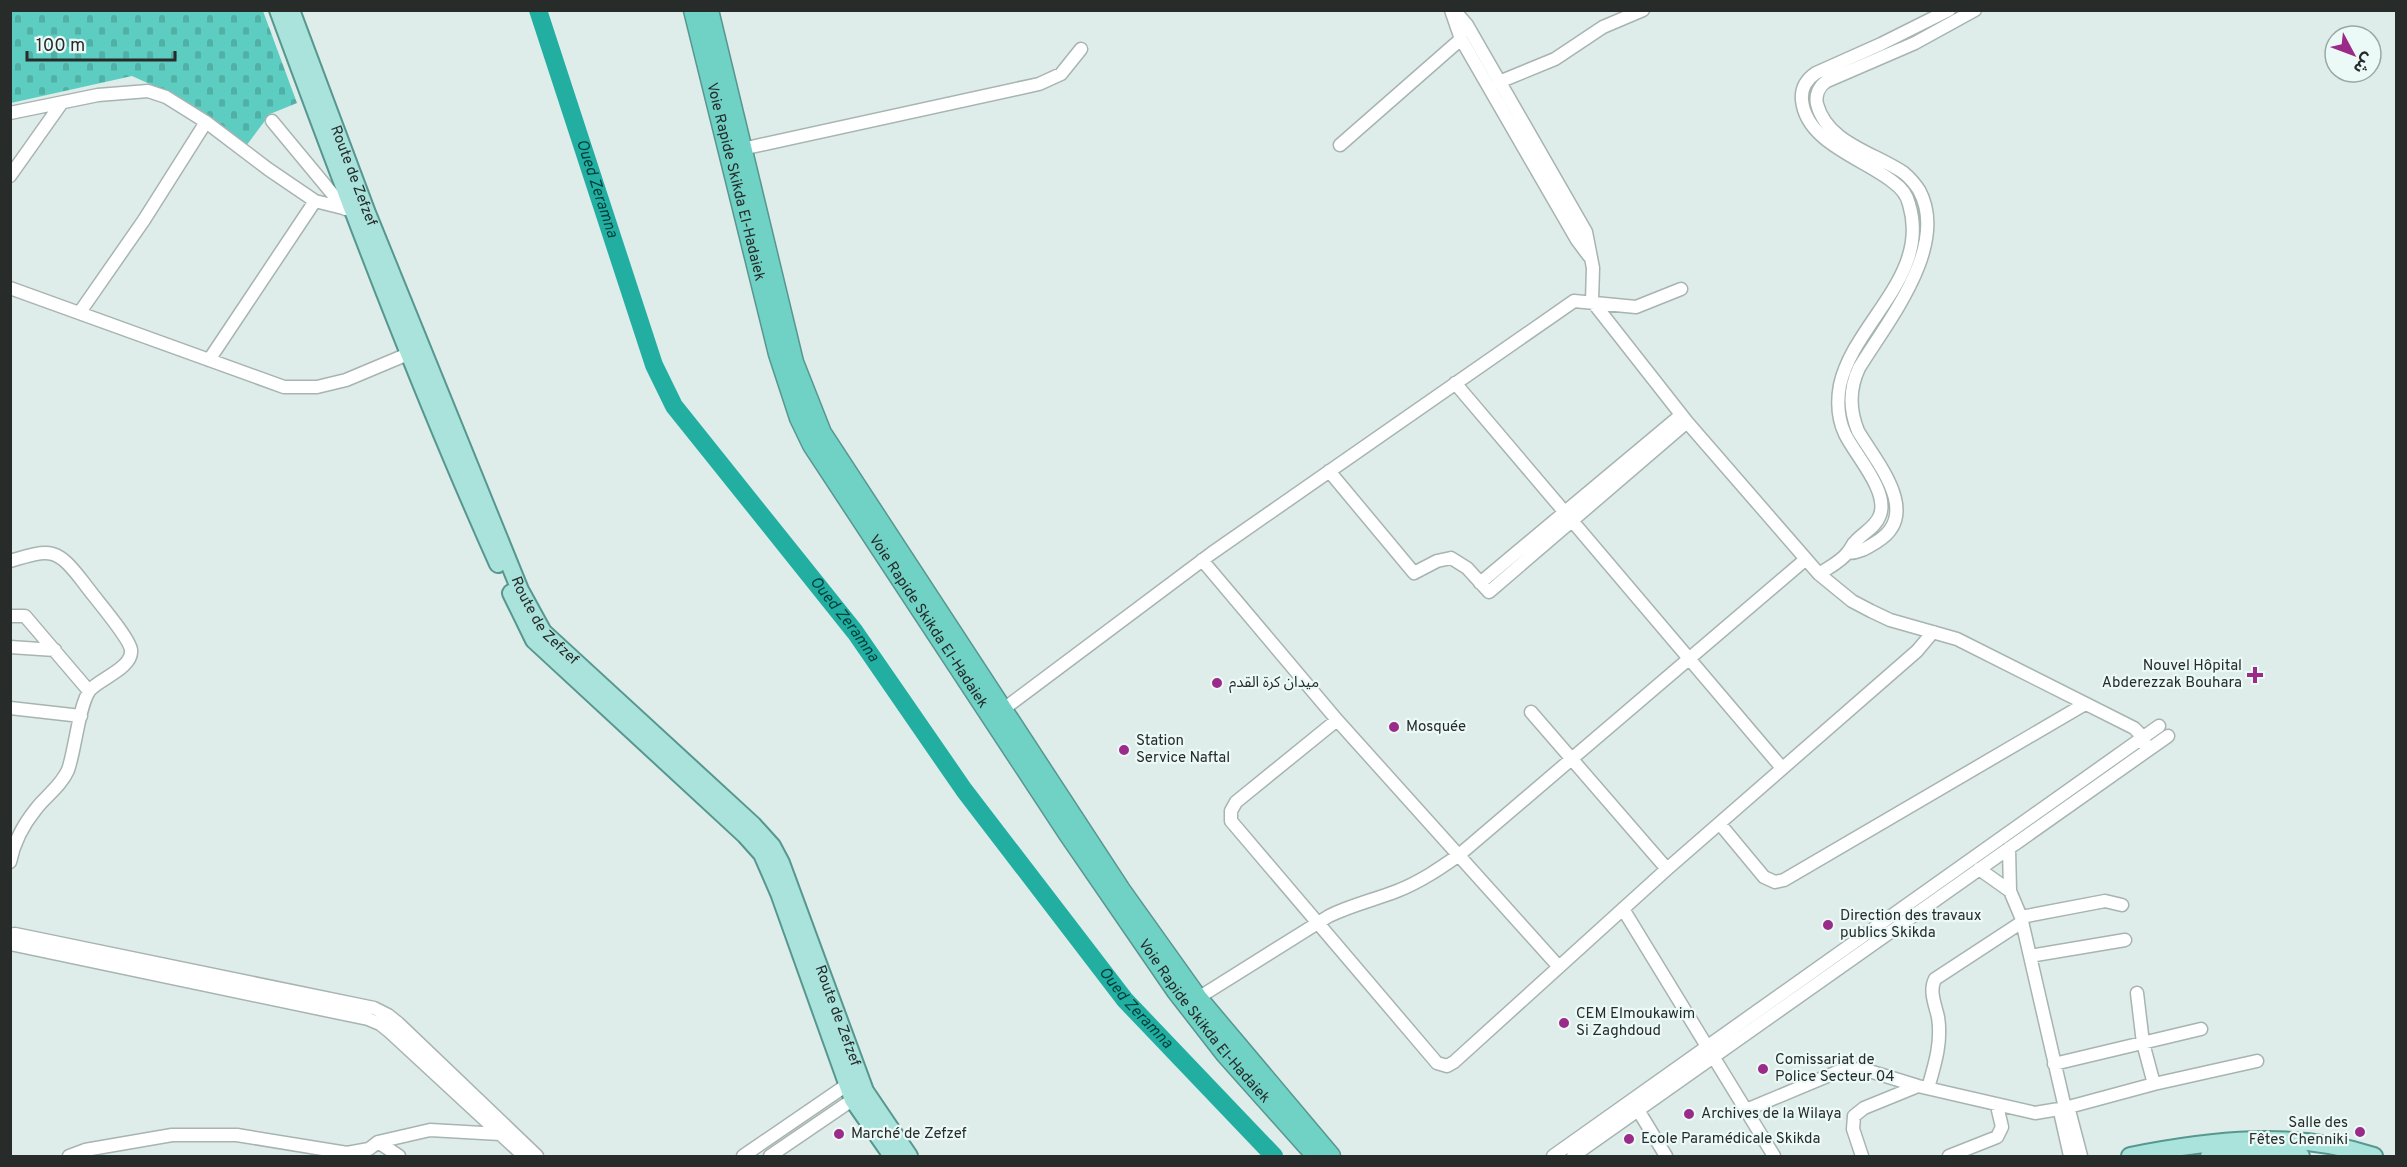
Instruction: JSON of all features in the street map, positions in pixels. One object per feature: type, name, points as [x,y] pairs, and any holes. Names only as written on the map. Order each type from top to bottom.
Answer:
[{"type":"highway","name":"Voie Rapide Skikda El-Hadaiek","points":[[693,10],[778,354],[799,418],[819,454],[997,713],[1198,998],[1331,1156]]},
{"type":"highway","name":"Voie Rapide Skikda El-Hadaiek","points":[[709,10],[794,362],[822,433],[997,713],[1074,843],[1191,1011],[1225,1054],[1316,1156]]},
{"type":"main road","name":"Route de Zefzef","points":[[278,10],[408,354],[452,462],[524,623],[534,640],[745,835],[762,854],[856,1088],[892,1156]]},
{"type":"main road","name":"Route de Zefzef","points":[[291,10],[355,211],[520,590],[543,632],[753,825],[772,846],[791,888],[856,1088],[909,1156]]},
{"type":"main road","points":[[2130,1156],[2220,1141],[2253,1140],[2321,1144],[2374,1156]]},
{"type":"main road","points":[[2209,1156],[2301,1156]]},
{"type":"street","points":[[1453,10],[1461,39],[1576,240],[1590,256]]},
{"type":"street","points":[[1453,10],[1467,25],[1586,232],[1593,267],[1592,301],[1684,418],[1819,574],[1852,601],[1871,611],[1890,620],[1968,644],[2134,728],[2143,737],[2147,750]]},
{"type":"street","points":[[1499,82],[1555,58],[1603,27],[1643,10]]},
{"type":"street","points":[[1819,574],[1848,553],[1862,551],[1882,539],[1892,528],[1897,514],[1898,506],[1893,492],[1858,431],[1851,410],[1852,388],[1859,368],[1917,270],[1925,243],[1926,215],[1923,199],[1910,179],[1846,141],[1828,125],[1817,119],[1804,107],[1802,96],[1805,85],[1812,76],[1949,10]]},
{"type":"street","points":[[1817,119],[1816,97],[1820,88],[1827,81],[1915,43],[1975,10]]},
{"type":"street","points":[[1340,145],[1461,39]]},
{"type":"street","points":[[742,149],[1039,84],[1061,74],[1081,49]]},
{"type":"street","points":[[10,113],[98,95],[148,91],[166,97],[206,122],[315,201],[355,211]]},
{"type":"street","points":[[10,176],[61,104]]},
{"type":"street","points":[[272,121],[355,211]]},
{"type":"street","points":[[80,312],[144,220],[206,122]]},
{"type":"street","points":[[209,360],[315,201]]},
{"type":"street","points":[[10,288],[284,387],[317,387],[346,380],[408,354]]},
{"type":"street","points":[[997,713],[1202,560],[1574,300],[1636,307],[1681,289]]},
{"type":"street","points":[[1455,383],[1782,768]]},
{"type":"street","points":[[1329,471],[1414,573],[1437,561],[1451,558],[1467,568],[1485,587],[1684,418]]},
{"type":"street","points":[[10,561],[36,553],[47,552],[56,555],[72,568],[130,644],[132,651],[124,665],[89,691],[68,770],[24,827],[13,845],[10,862]]},
{"type":"street","points":[[1198,998],[1318,922],[1353,905],[1410,886],[1438,871],[1806,559]]},
{"type":"street","points":[[1202,560],[1337,720],[1559,967]]},
{"type":"street","points":[[10,616],[25,616],[89,691]]},
{"type":"street","points":[[1337,720],[1236,802],[1231,811],[1233,825],[1437,1063],[1444,1066],[1454,1062],[1667,869],[1917,651],[1933,632]]},
{"type":"street","points":[[10,647],[55,650]]},
{"type":"street","points":[[1720,824],[1764,877],[1775,882],[1784,880],[2085,704]]},
{"type":"street","points":[[10,708],[81,716]]},
{"type":"street","points":[[1531,712],[1667,869]]},
{"type":"street","points":[[1553,1156],[1710,1052],[1979,869],[2147,750],[2163,731],[2143,737],[1710,1052],[1638,1110],[1573,1156]]},
{"type":"street","points":[[2009,848],[2010,891],[2021,920],[2065,1108],[2070,1114],[2081,1156]]},
{"type":"street","points":[[1979,869],[2010,891]]},
{"type":"street","points":[[1862,1156],[1853,1129],[1854,1116],[1864,1108],[1923,1087],[1939,1046],[1939,1026],[1932,990],[1935,979],[2021,920],[2105,901],[2122,905]]},
{"type":"street","points":[[1623,909],[1774,1156]]},
{"type":"street","points":[[10,935],[15,934],[374,1008],[398,1023],[537,1156]]},
{"type":"street","points":[[2030,956],[2126,939]]},
{"type":"street","points":[[10,944],[368,1019],[380,1024],[390,1032],[524,1156]]},
{"type":"street","points":[[2137,993],[2143,1043],[2154,1084]]},
{"type":"street","points":[[2054,1064],[2201,1029]]},
{"type":"street","points":[[1746,1110],[1844,1070],[1866,1070],[1997,1106],[2035,1113],[2065,1108],[2154,1084],[2257,1061]]},
{"type":"street","points":[[743,1156],[856,1088]]},
{"type":"street","points":[[770,1156],[856,1088]]},
{"type":"street","points":[[1949,1156],[1997,1137],[2002,1127],[1997,1106]]},
{"type":"street","points":[[2065,1108],[2061,1116],[2070,1156]]},
{"type":"street","points":[[1638,1110],[1666,1156]]},
{"type":"street","points":[[69,1156],[85,1150],[172,1135],[237,1135],[347,1153],[372,1149],[430,1130],[500,1134]]},
{"type":"street","points":[[372,1149],[399,1156]]},
{"type":"green space","points":[[10,11],[263,11],[297,103],[270,114],[246,146],[174,95],[132,76],[11,103]]},
{"type":"waterway","name":"Oued Zeramna","points":[[538,10],[654,365],[674,406],[855,632],[964,790],[1125,1000],[1274,1156]]},
{"type":"place","name":"Nouvel Hôpital Abderezzak Bouhara","points":[[2255,675]]},
{"type":"place","name":"ميدان كرة القدم","points":[[1217,683]]},
{"type":"place","name":"Mosquée","points":[[1394,727]]},
{"type":"place","name":"Station Service Naftal","points":[[1124,750]]},
{"type":"place","name":"Direction des travaux publics Skikda","points":[[1828,925]]},
{"type":"place","name":"CEM Elmoukawim Si Zaghdoud","points":[[1564,1023]]},
{"type":"place","name":"Comissariat de Police Secteur 04","points":[[1763,1069]]},
{"type":"place","name":"Archives de la Wilaya","points":[[1689,1114]]},
{"type":"place","name":"Salle des Fêtes Chenniki","points":[[2360,1132]]},
{"type":"place","name":"Marché de Zefzef","points":[[839,1134]]},
{"type":"place","name":"Ecole Paramédicale Skikda","points":[[1629,1139]]}]
